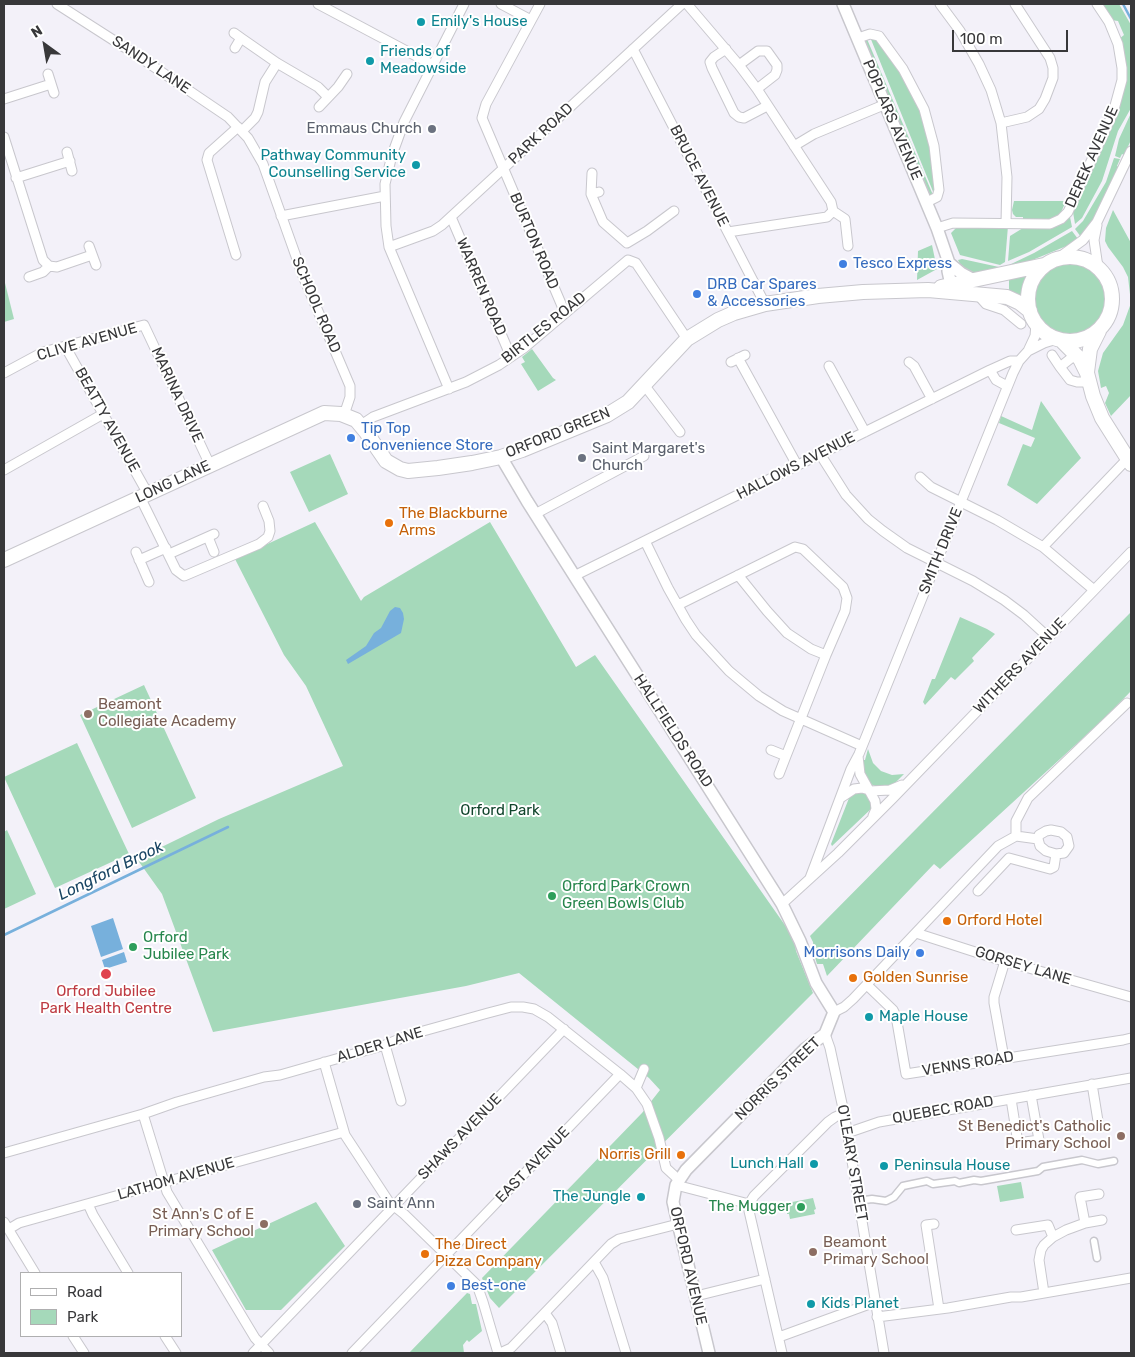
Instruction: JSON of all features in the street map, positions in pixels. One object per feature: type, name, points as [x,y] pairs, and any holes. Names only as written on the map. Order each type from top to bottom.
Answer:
[{"type":"main road","points":[[1088,377],[1090,349],[1099,330],[1109,316],[1113,298],[1109,281],[1098,267],[1083,258],[1066,257],[1057,259],[1044,265],[1030,286],[1028,301],[1033,317],[1042,330],[1076,353],[1088,377],[1102,418],[1130,459]]},
{"type":"main road","name":"ORFORD GREEN","points":[[955,289],[974,280],[1044,265]]},
{"type":"main road","name":"ORFORD GREEN","points":[[360,425],[381,456],[392,465],[408,471],[501,457],[607,416],[628,402],[645,386],[675,350],[687,339],[718,320],[765,304],[844,293],[955,289],[978,295],[1007,297],[1025,306],[1033,317]]},
{"type":"main road","points":[[1059,340],[1081,340],[1099,330]]},
{"type":"main road","name":"LONG LANE","points":[[4,560],[320,414],[331,412],[344,415]]},
{"type":"main road","points":[[344,415],[356,420],[360,425]]},
{"type":"street","name":"SANDY LANE","points":[[57,4],[142,58],[228,117],[240,129]]},
{"type":"street","points":[[449,388],[389,247],[385,196],[388,172],[397,137],[464,4]]},
{"type":"street","points":[[501,4],[531,20]]},
{"type":"street","name":"BURTON ROAD","points":[[540,4],[483,111],[484,125],[565,313]]},
{"type":"street","name":"PARK ROAD","points":[[389,247],[433,231],[451,217],[682,4]]},
{"type":"street","points":[[687,4],[757,89],[831,202],[834,212],[845,219],[848,246]]},
{"type":"street","points":[[940,4],[960,31],[979,64],[1001,123],[1007,177],[1006,223]]},
{"type":"street","points":[[1001,123],[1027,116],[1039,109],[1053,78],[1050,58],[1015,4]]},
{"type":"street","name":"DEREK AVENUE","points":[[937,228],[952,223],[1050,224],[1065,216],[1113,113],[1122,80],[1121,55],[1114,33],[1097,4]]},
{"type":"street","points":[[322,5],[433,65]]},
{"type":"street","name":"POPLARS AVENUE","points":[[845,5],[937,228],[955,289]]},
{"type":"street","name":"POPLARS AVENUE","points":[[858,38],[874,34],[881,39],[903,69],[924,109],[934,146],[939,190],[937,197],[926,202]]},
{"type":"street","points":[[235,48],[238,36],[318,87],[328,97]]},
{"type":"street","name":"BRUCE AVENUE","points":[[633,49],[765,304]]},
{"type":"street","points":[[726,49],[710,62],[734,113],[744,118],[767,106]]},
{"type":"street","points":[[739,65],[758,51],[767,51],[777,70],[775,75],[757,89]]},
{"type":"street","points":[[236,255],[207,160],[209,153],[255,118],[265,82],[277,62]]},
{"type":"street","points":[[4,99],[53,88],[48,74]]},
{"type":"street","points":[[319,107],[347,74]]},
{"type":"street","points":[[794,146],[814,134],[886,104]]},
{"type":"street","name":"SCHOOL ROAD","points":[[240,129],[254,146],[263,164],[303,276],[350,386],[350,397],[344,415]]},
{"type":"street","points":[[4,137],[43,260],[49,266],[57,267],[91,251],[96,265]]},
{"type":"street","points":[[1057,259],[1082,240],[1097,222],[1131,151]]},
{"type":"street","points":[[67,152],[72,171]]},
{"type":"street","points":[[16,178],[70,161]]},
{"type":"street","points":[[592,173],[603,222],[627,243],[630,260],[636,263],[687,339]]},
{"type":"street","points":[[281,216],[385,196]]},
{"type":"street","points":[[627,243],[648,232],[671,214],[661,208]]},
{"type":"street","points":[[728,232],[827,217],[834,212]]},
{"type":"street","name":"WARREN ROAD","points":[[451,217],[511,357]]},
{"type":"street","points":[[1097,222],[1094,240],[1098,267]]},
{"type":"street","name":"BIRTLES ROAD","points":[[360,425],[373,417],[482,374],[511,357],[625,261],[630,260]]},
{"type":"street","points":[[928,290],[936,284],[949,264],[974,280]]},
{"type":"street","points":[[29,277],[43,272],[49,266]]},
{"type":"street","name":"ORFORD GREEN","points":[[978,295],[986,304],[1004,310],[1021,324]]},
{"type":"street","name":"SMITH DRIVE","points":[[810,878],[841,800],[851,769],[1007,386],[1019,361],[1028,351],[1034,340],[1033,317]]},
{"type":"street","name":"CLIVE AVENUE","points":[[4,373],[42,352],[144,325]]},
{"type":"street","name":"MARINA DRIVE","points":[[144,325],[210,465]]},
{"type":"street","name":"SMITH DRIVE","points":[[1028,351],[1044,343],[1059,340]]},
{"type":"street","name":"BEATTY AVENUE","points":[[66,346],[144,495],[176,570],[184,576],[259,544],[268,537],[270,526],[265,511],[276,510]]},
{"type":"street","points":[[1052,355],[1070,380],[1077,382],[1088,377]]},
{"type":"street","points":[[738,358],[797,465]]},
{"type":"street","points":[[1060,367],[1070,359]]},
{"type":"street","name":"HALLOWS AVENUE","points":[[574,576],[1010,360],[1019,361]]},
{"type":"street","points":[[909,362],[914,366],[932,399]]},
{"type":"street","points":[[830,366],[865,432]]},
{"type":"street","points":[[990,370],[996,380],[1007,386]]},
{"type":"street","points":[[645,386],[680,432]]},
{"type":"street","points":[[4,470],[103,414]]},
{"type":"street","points":[[820,454],[837,483],[868,519],[907,548],[973,581],[1004,600],[1048,637]]},
{"type":"street","points":[[535,514],[644,456]]},
{"type":"street","name":"HALLFIELDS ROAD","points":[[501,457],[535,514],[782,904],[816,983],[834,1012]]},
{"type":"street","points":[[1043,546],[1130,459]]},
{"type":"street","points":[[920,477],[931,487],[997,520],[1043,546],[1094,590]]},
{"type":"street","points":[[150,582],[138,556],[167,551],[211,536],[214,552]]},
{"type":"street","points":[[645,541],[678,605],[696,634],[729,671],[759,696],[783,711],[860,750],[860,774],[876,805],[872,818]]},
{"type":"street","points":[[678,605],[794,548],[800,548],[806,552],[841,584],[846,594],[845,611],[779,774]]},
{"type":"street","name":"WITHERS AVENUE","points":[[782,904],[838,853],[1131,552]]},
{"type":"street","points":[[738,575],[787,633],[810,648],[826,655]]},
{"type":"street","points":[[1016,836],[1016,822],[1028,798],[1127,703]]},
{"type":"street","points":[[771,750],[786,756]]},
{"type":"street","name":"WITHERS AVENUE","points":[[841,800],[846,793],[854,789],[890,790],[909,780]]},
{"type":"street","points":[[1046,830],[1051,830],[1065,834],[1069,842],[1067,850],[1056,854],[1042,849],[1038,839],[1046,830]]},
{"type":"street","points":[[834,1012],[844,1006],[867,985],[998,846],[1016,836],[1038,839]]},
{"type":"street","points":[[824,841],[828,852],[838,853]]},
{"type":"street","points":[[978,891],[1010,858],[1050,870],[1054,867],[1056,854]]},
{"type":"street","name":"GORSEY LANE","points":[[916,933],[1131,997]]},
{"type":"street","points":[[1004,1058],[994,997],[1005,961]]},
{"type":"street","name":"VENNS ROAD","points":[[867,985],[893,1010],[896,1016],[906,1074],[1131,1038]]},
{"type":"street","name":"ALDER LANE","points":[[5,1150],[143,1114],[177,1102],[385,1045],[409,1035],[517,1007],[534,1009],[564,1029],[636,1088],[647,1104],[660,1138],[666,1168],[678,1182]]},
{"type":"street","name":"NORRIS STREET","points":[[678,1182],[686,1170],[805,1049],[825,1034],[834,1012]]},
{"type":"street","name":"SHAWS AVENUE","points":[[253,1353],[564,1029]]},
{"type":"street","name":"O'LEARY STREET","points":[[825,1034],[830,1048],[844,1113],[884,1353]]},
{"type":"street","points":[[385,1045],[401,1101]]},
{"type":"street","points":[[324,1062],[344,1132],[386,1198],[474,1281],[479,1290],[499,1353],[511,1348],[594,1262],[619,1239],[678,1224]]},
{"type":"street","points":[[636,1088],[644,1069]]},
{"type":"street","name":"EAST AVENUE","points":[[352,1353],[620,1074]]},
{"type":"street","name":"QUEBEC ROAD","points":[[847,1133],[879,1122],[1131,1078]]},
{"type":"street","points":[[1092,1084],[1098,1120]]},
{"type":"street","name":"QUEBEC ROAD","points":[[1011,1099],[1018,1143],[1038,1140],[1031,1095]]},
{"type":"street","points":[[782,1353],[749,1211],[749,1204],[754,1196],[828,1122],[844,1113]]},
{"type":"street","points":[[143,1114],[168,1195],[261,1345],[269,1353]]},
{"type":"street","name":"LATHOM AVENUE","points":[[6,1225],[19,1223],[344,1132]]},
{"type":"street","points":[[858,1201],[872,1199],[886,1201],[894,1197],[903,1186],[927,1181],[933,1184],[955,1181],[959,1183],[974,1180],[981,1181],[1038,1171],[1043,1167],[1082,1160],[1098,1164],[1114,1161]]},
{"type":"street","points":[[678,1182],[749,1204]]},
{"type":"street","name":"ORFORD AVENUE","points":[[678,1182],[673,1202],[708,1353]]},
{"type":"street","points":[[1085,1222],[1080,1197],[1099,1194]]},
{"type":"street","points":[[88,1204],[127,1272]]},
{"type":"street","points":[[1044,1293],[1039,1255],[1044,1245],[1053,1236],[1085,1222],[1102,1220]]},
{"type":"street","points":[[934,1224],[926,1225],[939,1309]]},
{"type":"street","points":[[1016,1230],[1048,1224],[1053,1236]]},
{"type":"street","points":[[6,1225],[34,1272]]},
{"type":"street","points":[[1094,1241],[1097,1258]]},
{"type":"street","points":[[594,1262],[604,1278],[626,1353]]},
{"type":"street","points":[[877,1316],[939,1309],[1131,1278]]},
{"type":"street","points":[[696,1296],[765,1279]]},
{"type":"street","points":[[779,1337],[875,1302]]},
{"type":"street","points":[[545,1313],[552,1323],[561,1353]]},
{"type":"street","points":[[74,1337],[84,1353]]},
{"type":"street","points":[[167,1337],[176,1353]]},
{"type":"green space","points":[[1101,4],[1119,4],[1131,25],[1131,108],[1118,131],[1102,181],[1082,218],[1075,224],[1073,212],[1117,111],[1119,39],[1124,35],[1118,21],[1111,20]]},
{"type":"green space","points":[[870,37],[879,41],[909,85],[928,128],[936,190],[934,194]]},
{"type":"green space","points":[[867,39],[933,195],[928,194],[865,43]]},
{"type":"green space","points":[[1131,113],[1131,140],[1124,155],[1122,154],[1120,158],[1115,156],[1119,139]]},
{"type":"green space","points":[[1114,158],[1120,159],[1117,166],[1119,167],[1094,220],[1081,237],[1075,229],[1083,221],[1106,182]]},
{"type":"green space","points":[[1014,201],[1066,201],[1059,217],[1051,220],[1023,220],[1023,217],[1016,217],[1013,214]]},
{"type":"green space","points":[[1113,210],[1131,243],[1131,303],[1128,277],[1105,241],[1106,228]]},
{"type":"green space","points":[[1067,216],[1070,217],[1072,227],[1029,252],[1008,261],[1010,236],[1023,228],[1023,226]]},
{"type":"green space","points":[[972,226],[1008,226],[1005,262],[1000,265],[960,255],[951,233],[956,228],[971,228]]},
{"type":"green space","points":[[1072,231],[1078,239],[1069,245],[1030,261],[1007,266],[1034,253]]},
{"type":"green space","points":[[932,245],[937,269],[917,280],[918,251]]},
{"type":"green space","points":[[962,259],[999,268],[975,275],[962,268],[958,260]]},
{"type":"green space","points":[[1064,261],[1078,261],[1092,267],[1103,278],[1109,292],[1106,314],[1098,326],[1078,337],[1064,337],[1050,331],[1039,320],[1033,306],[1033,292],[1039,278],[1050,267]]},
{"type":"green space","points":[[1028,273],[1023,283],[1021,297],[1009,294],[1009,277]]},
{"type":"green space","points":[[4,279],[14,319],[4,322]]},
{"type":"green space","points":[[1131,303],[1131,395],[1111,416],[1105,403],[1109,393],[1106,386],[1101,388],[1098,371],[1103,353],[1123,325]]},
{"type":"green space","points":[[532,349],[556,380],[538,391],[521,364],[525,362],[522,357]]},
{"type":"green space","points":[[1041,401],[1081,458],[1037,504],[1007,485],[1023,444],[1031,447],[1035,438],[999,423],[1001,416],[1032,430]]},
{"type":"green space","points":[[330,454],[348,494],[309,512],[290,472]]},
{"type":"green space","name":"Orford Park","points":[[315,522],[361,601],[364,597],[490,522],[576,667],[595,655],[794,938],[796,951],[813,993],[499,1308],[490,1298],[482,1278],[642,1113],[660,1090],[649,1078],[519,973],[466,986],[213,1032],[162,894],[137,859],[219,819],[343,766],[306,686],[284,655],[235,559]]},
{"type":"green space","points":[[1131,612],[1131,691],[1107,716],[940,869],[934,864],[827,976],[823,964],[817,964],[810,936]]},
{"type":"green space","points":[[960,617],[995,634],[972,658],[974,661],[955,680],[951,677],[925,705],[923,702],[932,679],[935,679]]},
{"type":"green space","points":[[144,685],[196,798],[132,828],[80,715]]},
{"type":"green space","points":[[77,743],[129,854],[55,888],[4,777]]},
{"type":"green space","points":[[868,749],[873,763],[881,771],[892,775],[904,774],[893,785],[878,787],[870,784],[864,776],[862,766]]},
{"type":"green space","points":[[860,791],[870,797],[872,808],[832,846],[831,844],[851,793]]},
{"type":"green space","points":[[7,830],[36,894],[4,909],[4,832]]},
{"type":"green space","points":[[1021,1182],[1024,1198],[1000,1202],[997,1186]]},
{"type":"green space","name":"The Mugger","points":[[813,1198],[816,1209],[814,1210],[815,1214],[790,1219],[789,1214],[787,1214],[787,1203]]},
{"type":"green space","points":[[316,1202],[345,1246],[281,1310],[246,1310],[212,1250]]},
{"type":"green space","points":[[467,1293],[470,1294],[472,1304],[476,1304],[482,1331],[469,1342],[467,1340],[463,1345],[464,1353],[409,1353]]},
{"type":"water","points":[[395,607],[400,608],[403,613],[404,619],[401,633],[348,664],[346,660],[366,646],[374,633],[381,628],[390,611]]},
{"type":"water","points":[[113,918],[123,949],[101,957],[91,926]]},
{"type":"water","points":[[124,952],[127,962],[105,969],[102,960]]},
{"type":"waterway","points":[[1123,4],[1131,19]]},
{"type":"waterway","name":"Longford Brook","points":[[4,935],[228,827]]},
{"type":"place","name":"Emily's House","points":[[421,22]]},
{"type":"place","name":"Friends of Meadowside","points":[[370,61]]},
{"type":"place","name":"Emmaus Church","points":[[432,129]]},
{"type":"place","name":"Pathway Community Counselling Service","points":[[416,165]]},
{"type":"place","name":"Tesco Express","points":[[843,264]]},
{"type":"place","name":"DRB Car Spares & Accessories","points":[[697,294]]},
{"type":"place","name":"Tip Top Convenience Store","points":[[351,438]]},
{"type":"place","name":"Saint Margaret's Church","points":[[582,458]]},
{"type":"place","name":"The Blackburne Arms","points":[[389,523]]},
{"type":"place","name":"Beamont Collegiate Academy","points":[[88,714]]},
{"type":"place","name":"Orford Park Crown Green Bowls Club","points":[[552,896]]},
{"type":"place","name":"Orford Hotel","points":[[947,921]]},
{"type":"place","name":"Orford Jubilee Park","points":[[133,947]]},
{"type":"place","name":"Morrisons Daily","points":[[920,953]]},
{"type":"place","name":"Orford Jubilee Park Health Centre","points":[[106,974]]},
{"type":"place","name":"Golden Sunrise","points":[[853,978]]},
{"type":"place","name":"Maple House","points":[[869,1017]]},
{"type":"place","name":"St Benedict's Catholic Primary School","points":[[1121,1136]]},
{"type":"place","name":"Norris Grill","points":[[681,1155]]},
{"type":"place","name":"Lunch Hall","points":[[814,1164]]},
{"type":"place","name":"Peninsula House","points":[[884,1166]]},
{"type":"place","name":"The Jungle","points":[[641,1197]]},
{"type":"place","name":"Saint Ann","points":[[357,1204]]},
{"type":"place","name":"The Mugger","points":[[801,1207]]},
{"type":"place","name":"St Ann's C of E Primary School","points":[[264,1224]]},
{"type":"place","name":"Beamont Primary School","points":[[813,1252]]},
{"type":"place","name":"The Direct Pizza Company","points":[[425,1254]]},
{"type":"place","name":"Best-one","points":[[451,1286]]},
{"type":"place","name":"Kids Planet","points":[[811,1304]]}]
